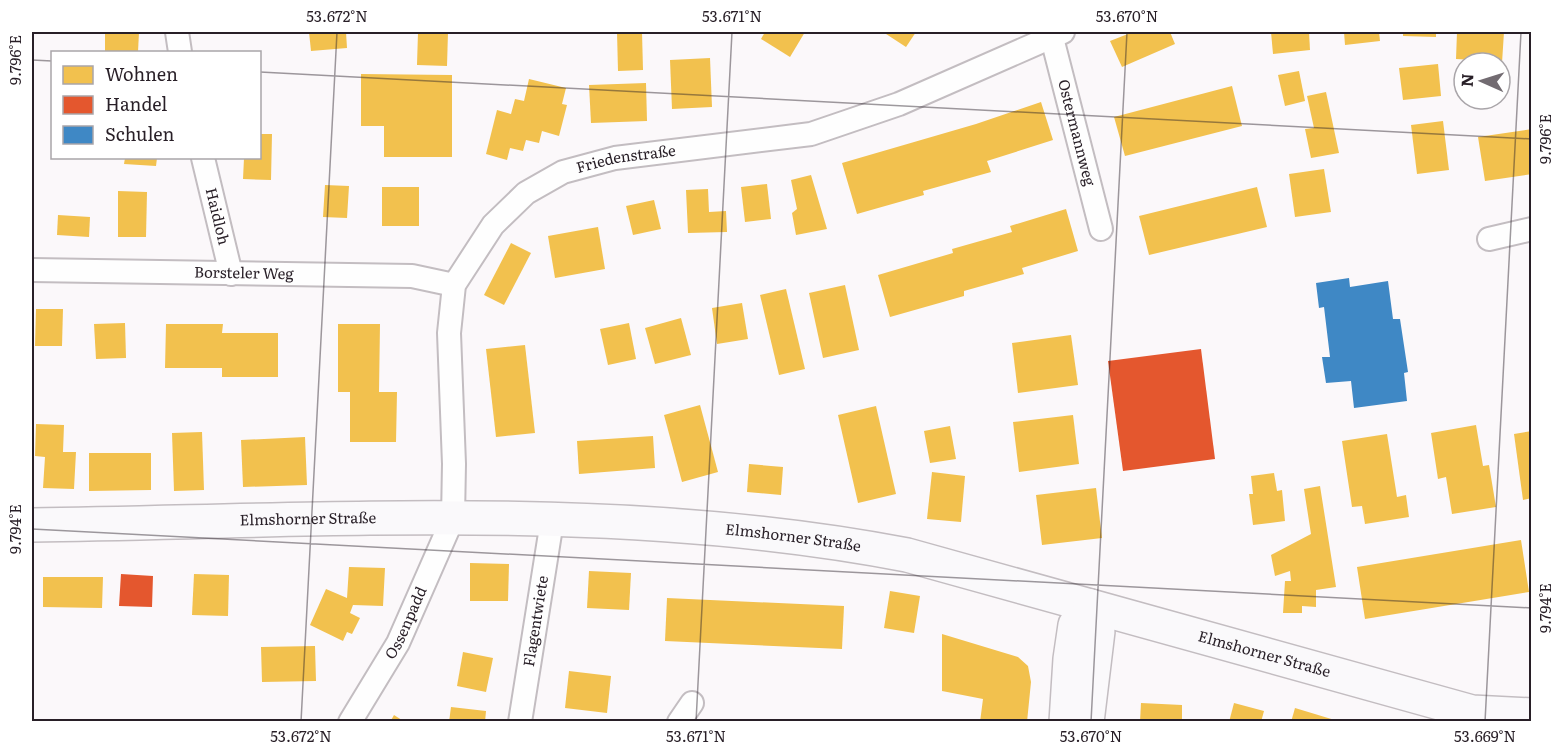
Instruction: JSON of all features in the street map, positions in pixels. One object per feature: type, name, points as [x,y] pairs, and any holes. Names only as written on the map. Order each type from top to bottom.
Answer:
[{"type":"main road","name":"Elmshorner Straße","points":[[32,525],[453,518],[744,531],[849,544],[907,555],[1472,712],[1532,716]]},
{"type":"main road","points":[[1066,722],[1070,659],[1076,625],[1090,606]]},
{"type":"main road","points":[[1087,722],[1098,631],[1090,606]]},
{"type":"street","points":[[177,32],[180,51]]},
{"type":"street","name":"Ostermannweg","points":[[1054,34],[1101,229]]},
{"type":"street","name":"Friedenstraße","points":[[453,518],[454,464],[449,333],[454,285],[493,225],[526,193],[563,172],[615,158],[811,134],[899,104],[1054,34]]},
{"type":"street","name":"Haidloh","points":[[203,159],[231,274]]},
{"type":"street","points":[[1489,239],[1532,229]]},
{"type":"street","name":"Borsteler Weg","points":[[32,270],[412,276],[454,285]]},
{"type":"street","name":"Ossenpadd","points":[[350,722],[398,643],[453,518]]},
{"type":"street","name":"Flagentwiete","points":[[520,722],[552,521]]},
{"type":"building: Wohnen","points":[[105,32],[139,32],[138,51],[105,51]]},
{"type":"building: Wohnen","points":[[309,32],[346,32],[347,48],[311,51]]},
{"type":"building: Wohnen","points":[[418,32],[448,32],[447,66],[417,65]]},
{"type":"building: Wohnen","points":[[617,32],[642,32],[643,70],[618,71]]},
{"type":"building: Wohnen","points":[[765,32],[805,32],[790,57],[761,39]]},
{"type":"building: Wohnen","points":[[883,32],[916,32],[906,47]]},
{"type":"building: Wohnen","points":[[1133,32],[1170,32],[1175,44],[1122,67],[1110,41]]},
{"type":"building: Wohnen","points":[[1271,32],[1309,32],[1310,50],[1273,54]]},
{"type":"building: Wohnen","points":[[1344,32],[1379,32],[1380,41],[1345,45]]},
{"type":"building: Wohnen","points":[[1403,32],[1436,32],[1436,37],[1403,36]]},
{"type":"building: Wohnen","points":[[1457,32],[1504,32],[1503,51],[1456,51]]},
{"type":"building: Wohnen","points":[[710,58],[712,107],[672,109],[670,60]]},
{"type":"building: Wohnen","points":[[1438,64],[1441,96],[1403,100],[1399,68]]},
{"type":"building: Wohnen","points":[[1299,71],[1305,101],[1285,106],[1278,75]]},
{"type":"building: Wohnen","points":[[361,74],[452,75],[452,157],[384,157],[384,126],[361,126]]},
{"type":"building: Wohnen","points":[[529,79],[566,88],[562,104],[567,105],[559,136],[542,131],[539,143],[526,140],[523,151],[510,148],[507,160],[486,154],[497,110],[511,114],[515,99],[524,101]]},
{"type":"building: Wohnen","points":[[646,83],[647,121],[591,123],[589,85]]},
{"type":"building: Wohnen","points":[[1232,86],[1242,126],[1125,156],[1114,117]]},
{"type":"building: Wohnen","points":[[1326,92],[1339,153],[1311,158],[1305,129],[1314,128],[1307,96]]},
{"type":"building: Wohnen","points":[[1041,102],[1053,140],[987,161],[991,172],[923,191],[924,195],[857,214],[842,163],[976,124]]},
{"type":"building: Wohnen","points":[[1443,121],[1449,170],[1417,174],[1411,125]]},
{"type":"building: Wohnen","points":[[1532,129],[1532,174],[1485,181],[1478,137]]},
{"type":"building: Wohnen","points":[[261,134],[272,134],[271,180],[243,179],[244,159],[261,159]]},
{"type":"building: Wohnen","points":[[125,159],[157,159],[156,166],[124,164]]},
{"type":"building: Wohnen","points":[[1324,169],[1331,212],[1295,217],[1289,174]]},
{"type":"building: Wohnen","points":[[811,175],[827,229],[796,235],[792,213],[797,209],[791,180]]},
{"type":"building: Wohnen","points":[[767,184],[771,219],[745,222],[741,187]]},
{"type":"building: Wohnen","points":[[325,185],[349,186],[347,218],[323,217]]},
{"type":"building: Wohnen","points":[[382,187],[419,187],[419,226],[382,226]]},
{"type":"building: Wohnen","points":[[1257,187],[1267,227],[1149,255],[1139,216]]},
{"type":"building: Wohnen","points":[[708,189],[709,212],[726,211],[727,232],[688,233],[686,190]]},
{"type":"building: Wohnen","points":[[118,191],[147,192],[146,237],[118,237]]},
{"type":"building: Wohnen","points":[[654,200],[661,229],[633,235],[626,206]]},
{"type":"building: Wohnen","points":[[1066,209],[1078,251],[1022,268],[1024,274],[964,291],[964,296],[890,317],[878,275],[953,253],[952,249],[1012,232],[1010,226]]},
{"type":"building: Wohnen","points":[[58,215],[90,217],[89,237],[57,235]]},
{"type":"building: Wohnen","points":[[598,227],[605,269],[555,278],[548,236]]},
{"type":"building: Wohnen","points":[[511,243],[531,253],[504,305],[484,295]]},
{"type":"building: Wohnen","points":[[845,285],[859,350],[823,358],[809,293]]},
{"type":"building: Wohnen","points":[[786,289],[805,369],[779,375],[760,295]]},
{"type":"building: Wohnen","points":[[742,303],[748,339],[717,344],[712,308]]},
{"type":"building: Wohnen","points":[[36,309],[63,309],[62,346],[35,346]]},
{"type":"building: Wohnen","points":[[681,318],[691,355],[655,364],[645,328]]},
{"type":"building: Wohnen","points":[[125,323],[126,358],[96,359],[94,324]]},
{"type":"building: Wohnen","points":[[629,323],[636,359],[608,365],[600,329]]},
{"type":"building: Wohnen","points":[[166,324],[223,324],[222,333],[278,333],[278,377],[222,377],[222,368],[165,368]]},
{"type":"building: Wohnen","points":[[338,324],[380,324],[379,392],[397,392],[396,442],[350,442],[350,392],[338,392]]},
{"type":"building: Wohnen","points":[[1071,335],[1078,385],[1018,393],[1012,343]]},
{"type":"building: Wohnen","points":[[525,345],[535,433],[496,437],[486,349]]},
{"type":"building: Wohnen","points":[[700,405],[718,472],[682,482],[664,415]]},
{"type":"building: Wohnen","points":[[876,406],[896,494],[858,503],[838,415]]},
{"type":"building: Wohnen","points":[[1073,415],[1079,464],[1019,472],[1013,422]]},
{"type":"building: Wohnen","points":[[36,424],[64,425],[63,452],[76,452],[74,489],[43,488],[45,457],[35,456]]},
{"type":"building: Wohnen","points":[[1476,425],[1483,466],[1489,465],[1496,507],[1452,514],[1446,477],[1438,479],[1431,433]]},
{"type":"building: Wohnen","points":[[950,426],[956,459],[930,463],[924,431]]},
{"type":"building: Wohnen","points":[[1532,431],[1532,498],[1523,500],[1514,434]]},
{"type":"building: Wohnen","points":[[202,432],[204,490],[174,491],[172,433]]},
{"type":"building: Wohnen","points":[[1387,434],[1397,497],[1406,495],[1409,517],[1365,524],[1362,506],[1352,507],[1342,441]]},
{"type":"building: Wohnen","points":[[653,436],[655,468],[579,474],[577,441]]},
{"type":"building: Wohnen","points":[[305,437],[307,485],[243,487],[241,440]]},
{"type":"building: Wohnen","points":[[89,453],[151,453],[151,490],[89,491]]},
{"type":"building: Wohnen","points":[[749,464],[783,467],[781,495],[747,492]]},
{"type":"building: Wohnen","points":[[932,472],[965,476],[961,522],[927,519]]},
{"type":"building: Wohnen","points":[[1274,473],[1277,491],[1282,490],[1285,521],[1253,525],[1249,494],[1253,494],[1251,476]]},
{"type":"building: Wohnen","points":[[1320,486],[1336,587],[1316,590],[1316,607],[1302,606],[1302,613],[1283,613],[1285,581],[1291,581],[1290,571],[1275,576],[1271,555],[1311,534],[1304,489]]},
{"type":"building: Wohnen","points":[[1096,488],[1102,538],[1042,545],[1036,495]]},
{"type":"building: Wohnen","points":[[1521,540],[1529,592],[1365,619],[1357,567]]},
{"type":"building: Wohnen","points":[[470,563],[509,564],[508,601],[470,601]]},
{"type":"building: Wohnen","points":[[349,567],[385,568],[383,606],[353,605],[350,613],[360,618],[352,634],[347,632],[343,641],[310,625],[326,589],[347,598]]},
{"type":"building: Wohnen","points":[[589,571],[631,573],[629,610],[587,608]]},
{"type":"building: Wohnen","points":[[194,574],[229,575],[228,616],[192,615]]},
{"type":"building: Wohnen","points":[[43,577],[103,577],[102,608],[43,607]]},
{"type":"building: Wohnen","points":[[890,591],[920,596],[914,633],[884,628]]},
{"type":"building: Wohnen","points":[[667,598],[844,606],[842,649],[665,641]]},
{"type":"building: Wohnen","points":[[942,634],[1018,657],[1028,666],[1031,682],[1027,722],[980,722],[983,699],[942,691]]},
{"type":"building: Wohnen","points":[[315,646],[316,681],[262,682],[261,647]]},
{"type":"building: Wohnen","points":[[463,652],[493,658],[486,692],[457,686]]},
{"type":"building: Wohnen","points":[[569,671],[611,676],[607,713],[565,708]]},
{"type":"building: Wohnen","points":[[1141,703],[1182,705],[1182,722],[1140,722]]},
{"type":"building: Wohnen","points":[[1234,703],[1264,711],[1261,722],[1229,722]]},
{"type":"building: Wohnen","points":[[451,707],[486,711],[485,722],[449,722]]},
{"type":"building: Wohnen","points":[[1295,708],[1338,721],[1338,722],[1291,722]]},
{"type":"building: Wohnen","points":[[394,715],[405,722],[390,722]]},
{"type":"building: Handel","points":[[1201,349],[1215,459],[1123,471],[1108,361]]},
{"type":"building: Handel","points":[[121,574],[153,576],[152,607],[119,606]]},
{"type":"building: Schulen","points":[[1349,278],[1350,287],[1388,281],[1393,319],[1400,319],[1408,372],[1404,373],[1407,401],[1354,408],[1351,381],[1326,383],[1322,357],[1330,357],[1324,307],[1319,308],[1316,283]]}]
